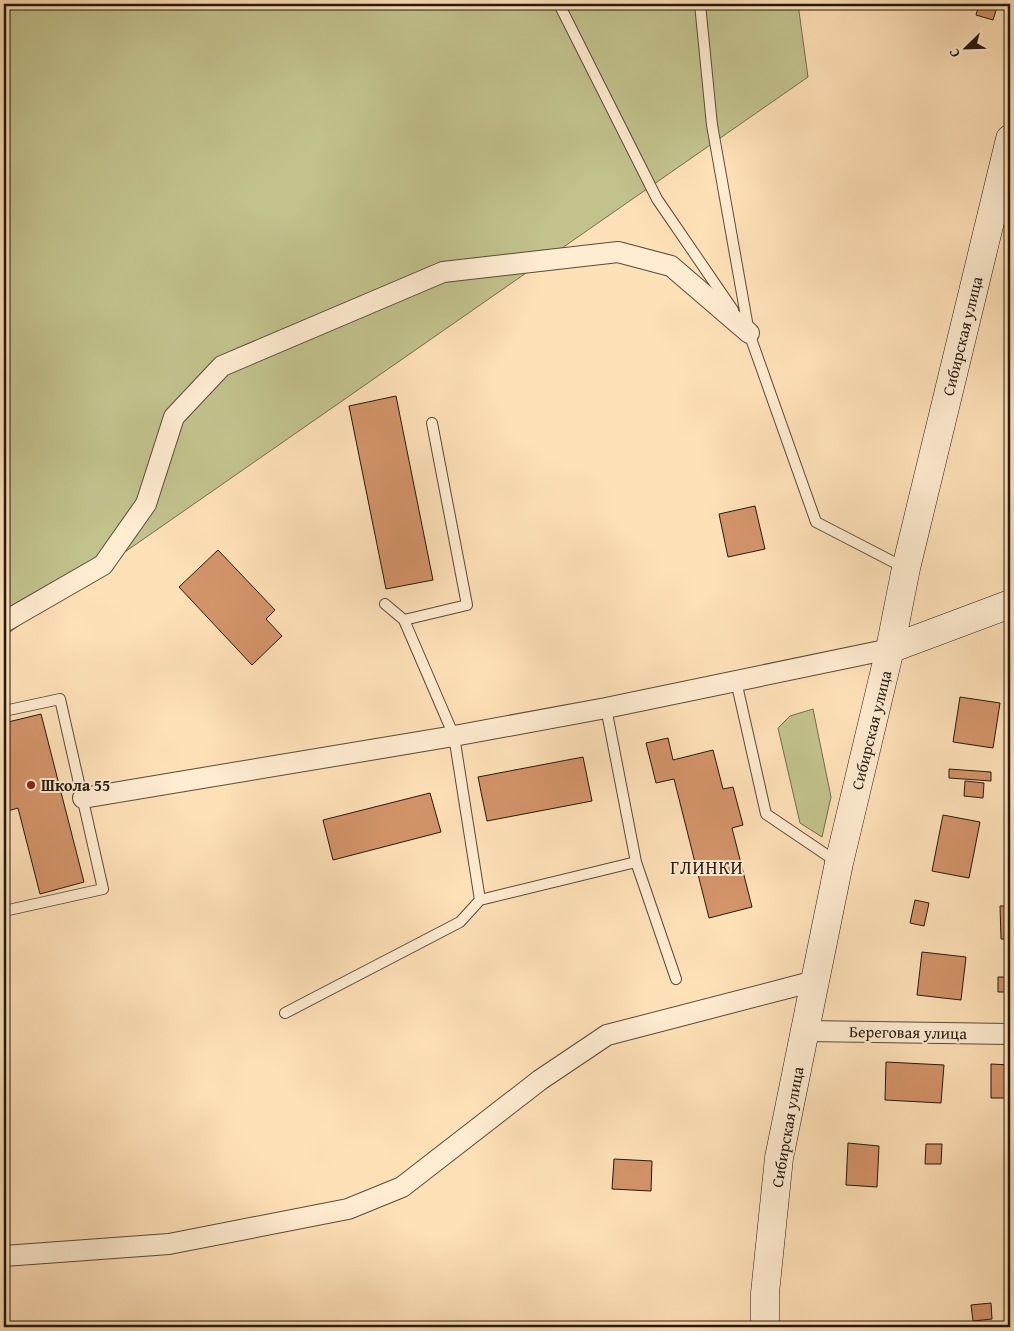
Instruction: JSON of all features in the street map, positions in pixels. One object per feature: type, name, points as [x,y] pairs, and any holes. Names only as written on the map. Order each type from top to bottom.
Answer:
[{"type":"street","name":"Сибирская улица","points":[[764,1327],[765,1293],[779,1158],[839,863],[890,649],[906,568],[1010,140]]},
{"type":"street","points":[[4,622],[103,565],[146,504],[174,417],[222,366],[443,272],[618,252],[671,266],[749,334]]},
{"type":"street","points":[[83,798],[454,736],[736,682],[890,649],[1010,604]]},
{"type":"street","points":[[4,1256],[169,1244],[348,1209],[402,1187],[540,1080],[608,1035],[815,981]]},
{"type":"street","name":"Береговая улица","points":[[806,1031],[1010,1034]]},
{"type":"lane","points":[[559,4],[657,200],[749,334]]},
{"type":"lane","points":[[700,4],[712,125],[749,334],[816,522],[906,568]]},
{"type":"lane","points":[[404,620],[467,606],[432,423]]},
{"type":"lane","points":[[385,604],[404,620],[454,736],[480,900]]},
{"type":"lane","points":[[736,682],[766,814],[839,863]]},
{"type":"lane","points":[[4,711],[60,699],[103,889],[4,911]]},
{"type":"lane","points":[[606,708],[636,862],[676,979]]},
{"type":"lane","points":[[285,1014],[460,922],[480,900],[636,862]]},
{"type":"green space","points":[[4,4],[798,4],[808,77],[4,636]]},
{"type":"green space","points":[[813,709],[831,797],[822,837],[800,823],[778,728],[790,716]]},
{"type":"building","points":[[979,4],[998,4],[993,20],[976,15]]},
{"type":"building","points":[[396,396],[433,580],[386,589],[349,406]]},
{"type":"building","points":[[755,506],[765,549],[728,557],[719,514]]},
{"type":"building","points":[[218,550],[275,610],[266,619],[282,636],[252,665],[179,587]]},
{"type":"building","points":[[960,697],[1000,703],[993,748],[953,742]]},
{"type":"building","name":"Школа 55","points":[[41,714],[84,882],[40,894],[18,808],[4,812],[4,762],[8,761],[4,746],[4,723]]},
{"type":"building","points":[[668,738],[673,760],[713,750],[723,789],[733,787],[743,825],[732,828],[752,907],[709,918],[674,779],[656,783],[646,743]]},
{"type":"building","points":[[583,757],[592,801],[487,821],[478,777]]},
{"type":"building","points":[[949,769],[991,772],[991,781],[949,778]]},
{"type":"building","points":[[965,781],[984,783],[983,798],[964,796]]},
{"type":"building","points":[[430,793],[441,832],[333,860],[323,820]]},
{"type":"building","points":[[943,815],[980,822],[969,878],[932,871]]},
{"type":"building","points":[[915,900],[929,903],[924,926],[910,923]]},
{"type":"building","points":[[1000,906],[1010,906],[1010,939],[1001,939]]},
{"type":"building","points":[[922,952],[966,957],[961,1000],[917,995]]},
{"type":"building","points":[[998,977],[1010,977],[1010,992],[998,992]]},
{"type":"building","points":[[886,1062],[944,1065],[941,1103],[885,1100]]},
{"type":"building","points":[[991,1064],[1010,1065],[1010,1098],[991,1098]]},
{"type":"building","points":[[848,1143],[879,1146],[877,1187],[846,1185]]},
{"type":"building","points":[[926,1144],[942,1144],[941,1164],[925,1164]]},
{"type":"building","points":[[614,1159],[652,1161],[651,1191],[612,1189]]},
{"type":"building","points":[[991,1303],[992,1319],[973,1321],[971,1305]]},
{"type":"building","points":[[816,1322],[838,1322],[838,1327],[816,1327]]},
{"type":"place","name":"Школа 55","points":[[31,785]]},
{"type":"district","name":"ГЛИНКИ","points":[[707,868]]}]
